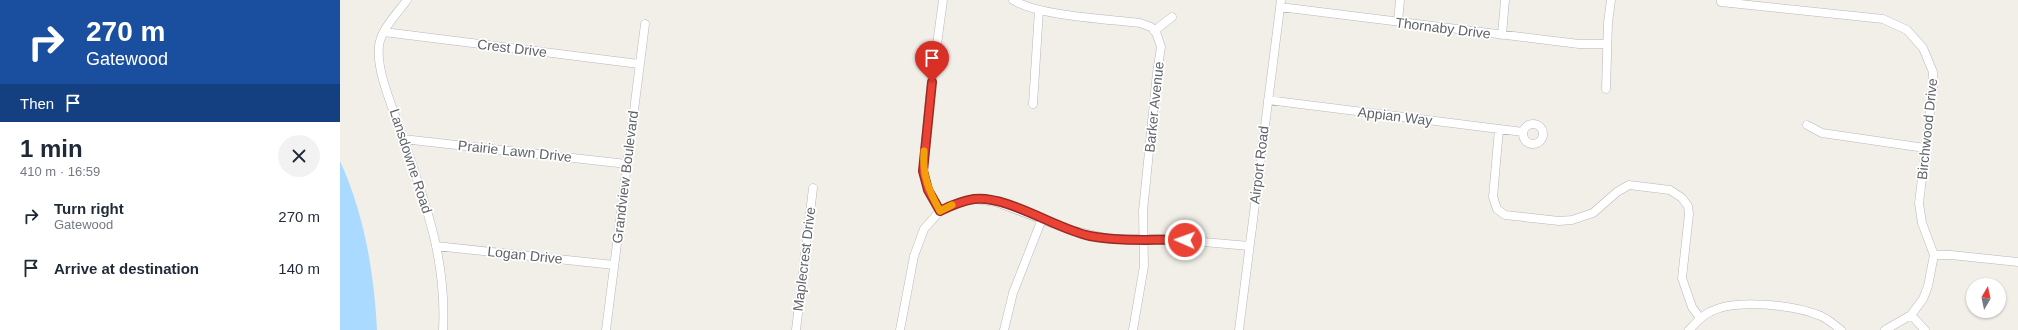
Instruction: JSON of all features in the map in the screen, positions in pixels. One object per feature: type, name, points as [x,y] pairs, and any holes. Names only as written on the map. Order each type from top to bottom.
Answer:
[{"type":"street","name":"Lansdowne Road","points":[[407,0],[384,32],[379,46],[380,62],[403,139],[434,230],[441,272],[444,306],[443,330]]},
{"type":"street","points":[[940,211],[928,190],[923,171],[930,96],[943,0]]},
{"type":"street","points":[[1013,0],[1020,4],[1039,10],[1140,23],[1154,31],[1172,17]]},
{"type":"street","points":[[1398,22],[1400,0]]},
{"type":"street","points":[[1502,35],[1506,0]]},
{"type":"street","points":[[1606,89],[1607,44],[1611,0]]},
{"type":"street","name":"Birchwood Drive","points":[[1721,1],[1883,19],[1907,30],[1923,48],[1933,72],[1933,88],[1919,203],[1922,223],[1934,255]]},
{"type":"street","name":"Thornaby Drive","points":[[1280,4],[1398,22],[1502,35],[1578,44],[1607,44]]},
{"type":"street","name":"Airport Road","points":[[1239,330],[1280,4]]},
{"type":"street","points":[[1033,104],[1039,10]]},
{"type":"street","name":"Grandview Boulevard","points":[[606,330],[644,24]]},
{"type":"street","name":"Barker Avenue","points":[[1133,330],[1144,266],[1143,211],[1161,47],[1154,31]]},
{"type":"street","name":"Crest Drive","points":[[384,32],[639,64]]},
{"type":"street","name":"Appian Way","points":[[1268,100],[1523,132]]},
{"type":"street","points":[[1807,125],[1822,133],[1925,148]]},
{"type":"street","points":[[1500,128],[1493,197],[1497,209],[1505,215],[1559,221],[1572,220],[1593,213],[1617,192],[1629,185],[1670,190],[1682,198],[1688,206],[1689,214],[1682,278],[1692,307],[1700,318]]},
{"type":"street","name":"Prairie Lawn Drive","points":[[403,139],[627,164]]},
{"type":"street","name":"Maplecrest Drive","points":[[796,330],[813,188]]},
{"type":"street","points":[[900,330],[914,256],[924,229],[940,211],[951,205],[974,199],[983,199],[1015,208],[1089,236],[1110,239],[1185,240],[1249,246]]},
{"type":"street","points":[[1004,330],[1014,293],[1042,219]]},
{"type":"street","name":"Logan Drive","points":[[436,246],[614,265]]},
{"type":"street","points":[[1885,330],[1911,315],[1923,299],[1928,286],[1934,255],[1951,254],[2018,262]]},
{"type":"street","points":[[1689,330],[1700,318],[1711,311],[1735,304],[1794,309],[1821,316],[1840,330]]},
{"type":"street","points":[[1911,315],[1925,330]]},
{"type":"water","points":[[340,161],[355,201],[366,243],[376,308],[377,330],[340,330]]},
{"type":"slow traffic","points":[[924,151],[923,171],[928,190],[940,211],[952,205]]},
{"type":"route","points":[[932,82],[923,171],[928,190],[940,211],[951,205],[974,199],[983,199],[1015,208],[1089,236],[1110,239],[1185,240]]}]
